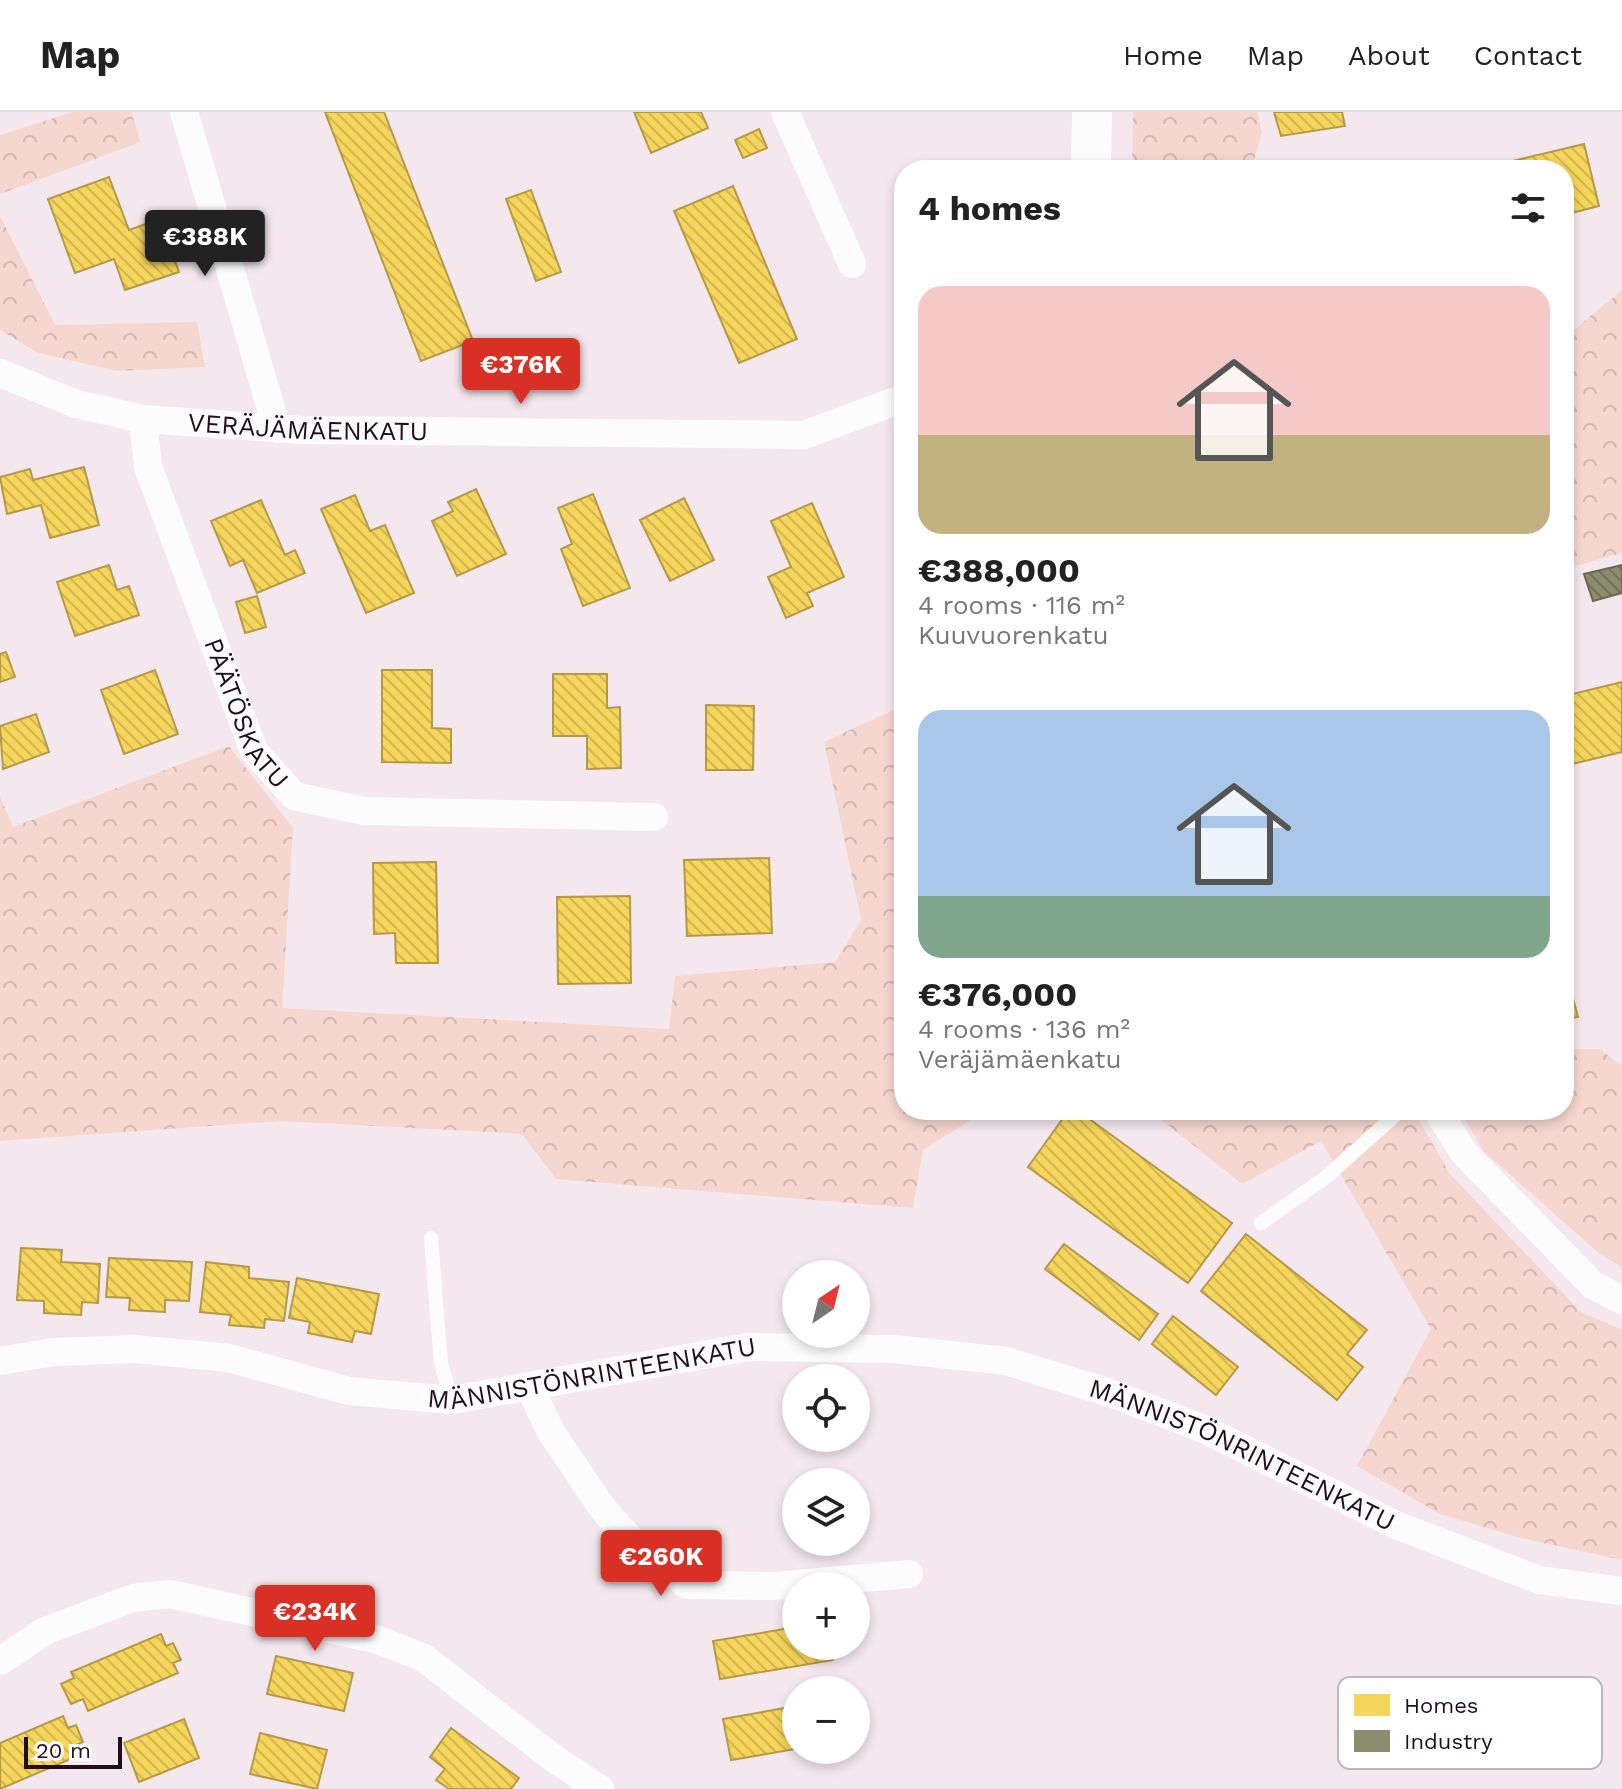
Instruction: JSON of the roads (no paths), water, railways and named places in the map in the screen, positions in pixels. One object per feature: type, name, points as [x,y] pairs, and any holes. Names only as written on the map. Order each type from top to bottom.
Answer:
[{"type":"street","points":[[184,112],[277,429]]},
{"type":"street","points":[[785,112],[852,264]]},
{"type":"street","points":[[1091,160],[1092,112]]},
{"type":"street","name":"VERÄJÄMÄENKATU","points":[[0,373],[76,404],[143,419],[277,429],[804,435],[894,402]]},
{"type":"street","name":"PÄÄTÖSKATU","points":[[143,419],[148,467],[254,751],[294,796],[364,811],[654,817]]},
{"type":"street","points":[[1444,1120],[1475,1164],[1593,1285],[1622,1300]]},
{"type":"street","name":"MÄNNISTÖNRINTEENKATU","points":[[0,1361],[54,1352],[135,1349],[229,1358],[349,1391],[452,1400],[748,1347],[894,1349],[1006,1361],[1107,1392],[1204,1429],[1396,1525],[1539,1580],[1622,1591]]},
{"type":"street","points":[[530,1388],[551,1432],[603,1509],[632,1541],[687,1585],[775,1586],[909,1574]]},
{"type":"street","points":[[0,1661],[45,1631],[133,1598],[170,1594],[379,1640],[424,1658],[553,1758],[600,1789]]},
{"type":"lane","points":[[1261,1223],[1325,1178],[1390,1120]]},
{"type":"lane","points":[[431,1238],[441,1364],[452,1400]]}]
